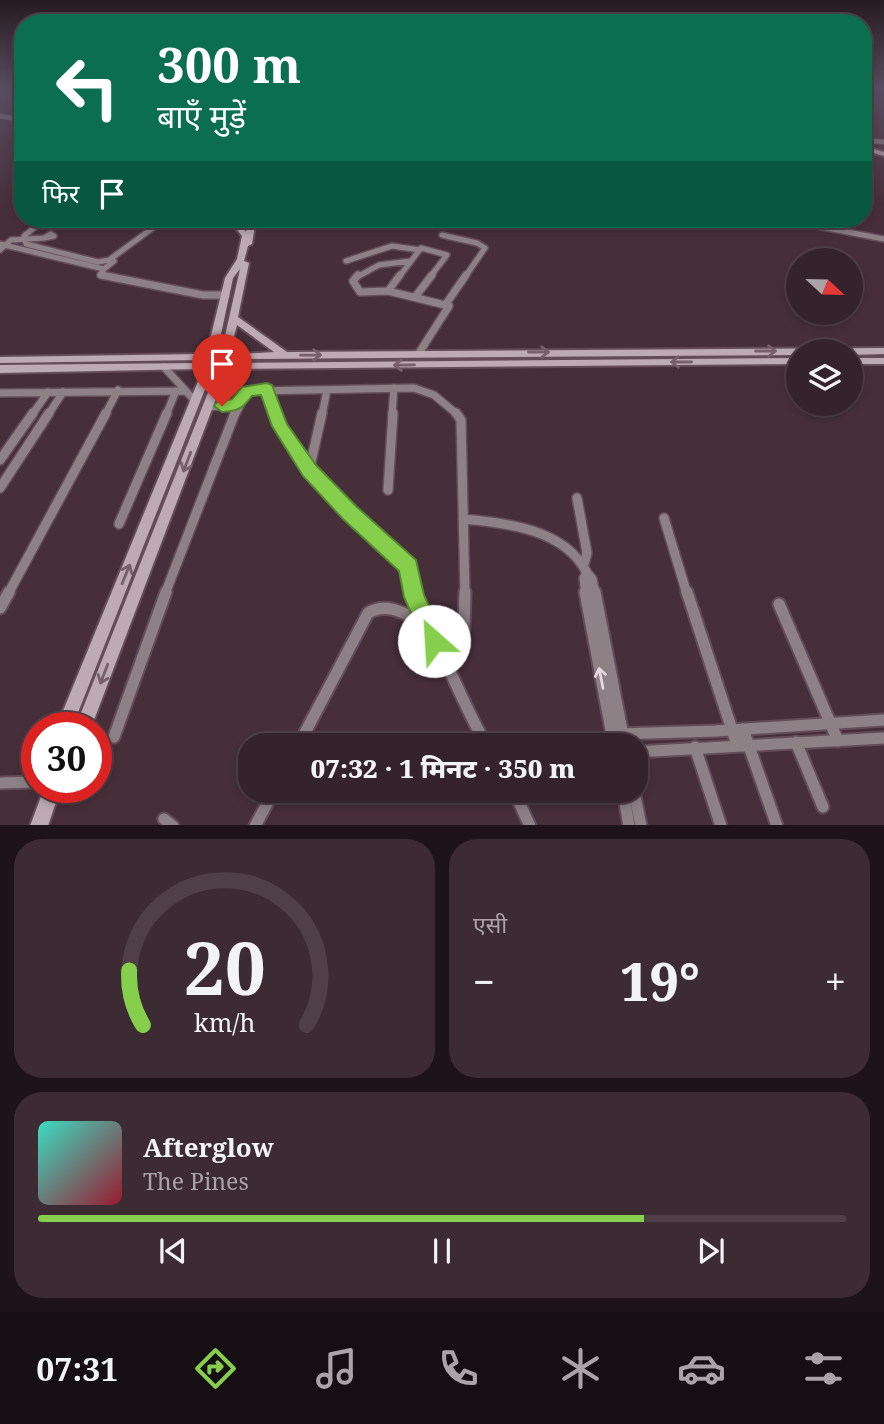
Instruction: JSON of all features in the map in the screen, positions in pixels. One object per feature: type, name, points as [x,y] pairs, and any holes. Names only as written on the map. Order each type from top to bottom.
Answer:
[{"type":"street","points":[[882,142],[883,154]]},
{"type":"street","points":[[24,238],[32,228]]},
{"type":"street","points":[[24,238],[26,244],[103,261],[152,228]]},
{"type":"street","points":[[158,228],[99,274],[203,295],[226,295]]},
{"type":"street","points":[[89,712],[202,405],[229,278],[237,271],[244,247],[246,236],[239,228]]},
{"type":"street","points":[[228,345],[250,228]]},
{"type":"street","points":[[827,228],[884,239]]},
{"type":"street","points":[[846,228],[847,232]]},
{"type":"street","points":[[442,235],[485,247],[446,304]]},
{"type":"street","points":[[1,245],[11,240],[45,237]]},
{"type":"street","points":[[1,245],[104,269]]},
{"type":"street","points":[[346,261],[392,246],[420,250],[423,248],[448,256],[415,297]]},
{"type":"street","points":[[388,291],[420,250]]},
{"type":"street","points":[[411,261],[370,267],[353,281],[356,287],[365,293],[388,291],[446,304]]},
{"type":"street","points":[[419,353],[449,310],[446,304]]},
{"type":"street","points":[[233,318],[284,355]]},
{"type":"street","points":[[214,348],[228,345],[239,348],[241,361]]},
{"type":"street","points":[[0,360],[207,375],[241,361],[284,355],[884,351]]},
{"type":"street","points":[[445,353],[446,365]]},
{"type":"street","points":[[241,361],[446,365],[786,361]]},
{"type":"street","points":[[863,361],[884,361]]},
{"type":"street","points":[[0,369],[164,367],[207,375]]},
{"type":"street","points":[[164,367],[181,391],[202,405],[237,405]]},
{"type":"street","points":[[388,490],[394,388]]},
{"type":"street","points":[[267,389],[280,426],[309,471],[408,566],[414,597],[425,624],[479,733]]},
{"type":"street","points":[[114,737],[243,393],[267,389],[424,389],[453,410],[461,420],[466,619],[464,628],[444,658]]},
{"type":"street","points":[[0,608],[118,390]]},
{"type":"street","points":[[309,471],[327,390]]},
{"type":"street","points":[[0,393],[181,391]]},
{"type":"street","points":[[119,524],[181,391]]},
{"type":"street","points":[[0,460],[48,392]]},
{"type":"street","points":[[0,488],[64,392]]},
{"type":"street","points":[[71,712],[202,405]]},
{"type":"street","points":[[31,415],[47,416]]},
{"type":"street","points":[[577,498],[587,553],[584,578],[586,598],[616,733]]},
{"type":"street","points":[[664,518],[737,729],[777,825]]},
{"type":"street","points":[[463,519],[503,522],[524,528],[572,551],[586,568]]},
{"type":"street","points":[[779,604],[838,741]]},
{"type":"street","points":[[305,733],[368,613],[384,606],[425,624]]},
{"type":"street","points":[[648,737],[884,720]]},
{"type":"street","points":[[648,751],[884,738]]},
{"type":"street","points":[[796,742],[823,807]]},
{"type":"street","points":[[695,747],[721,825]]},
{"type":"street","points":[[0,783],[21,782]]},
{"type":"street","points":[[39,825],[46,803]]},
{"type":"street","points":[[255,825],[267,803]]},
{"type":"street","points":[[520,803],[530,825]]},
{"type":"street","points":[[625,803],[629,825]]},
{"type":"street","points":[[636,803],[641,825]]},
{"type":"route","points":[[222,406],[237,405],[243,393],[248,391],[267,389],[280,426],[309,471],[408,566],[412,575],[414,597],[434,641]]}]
